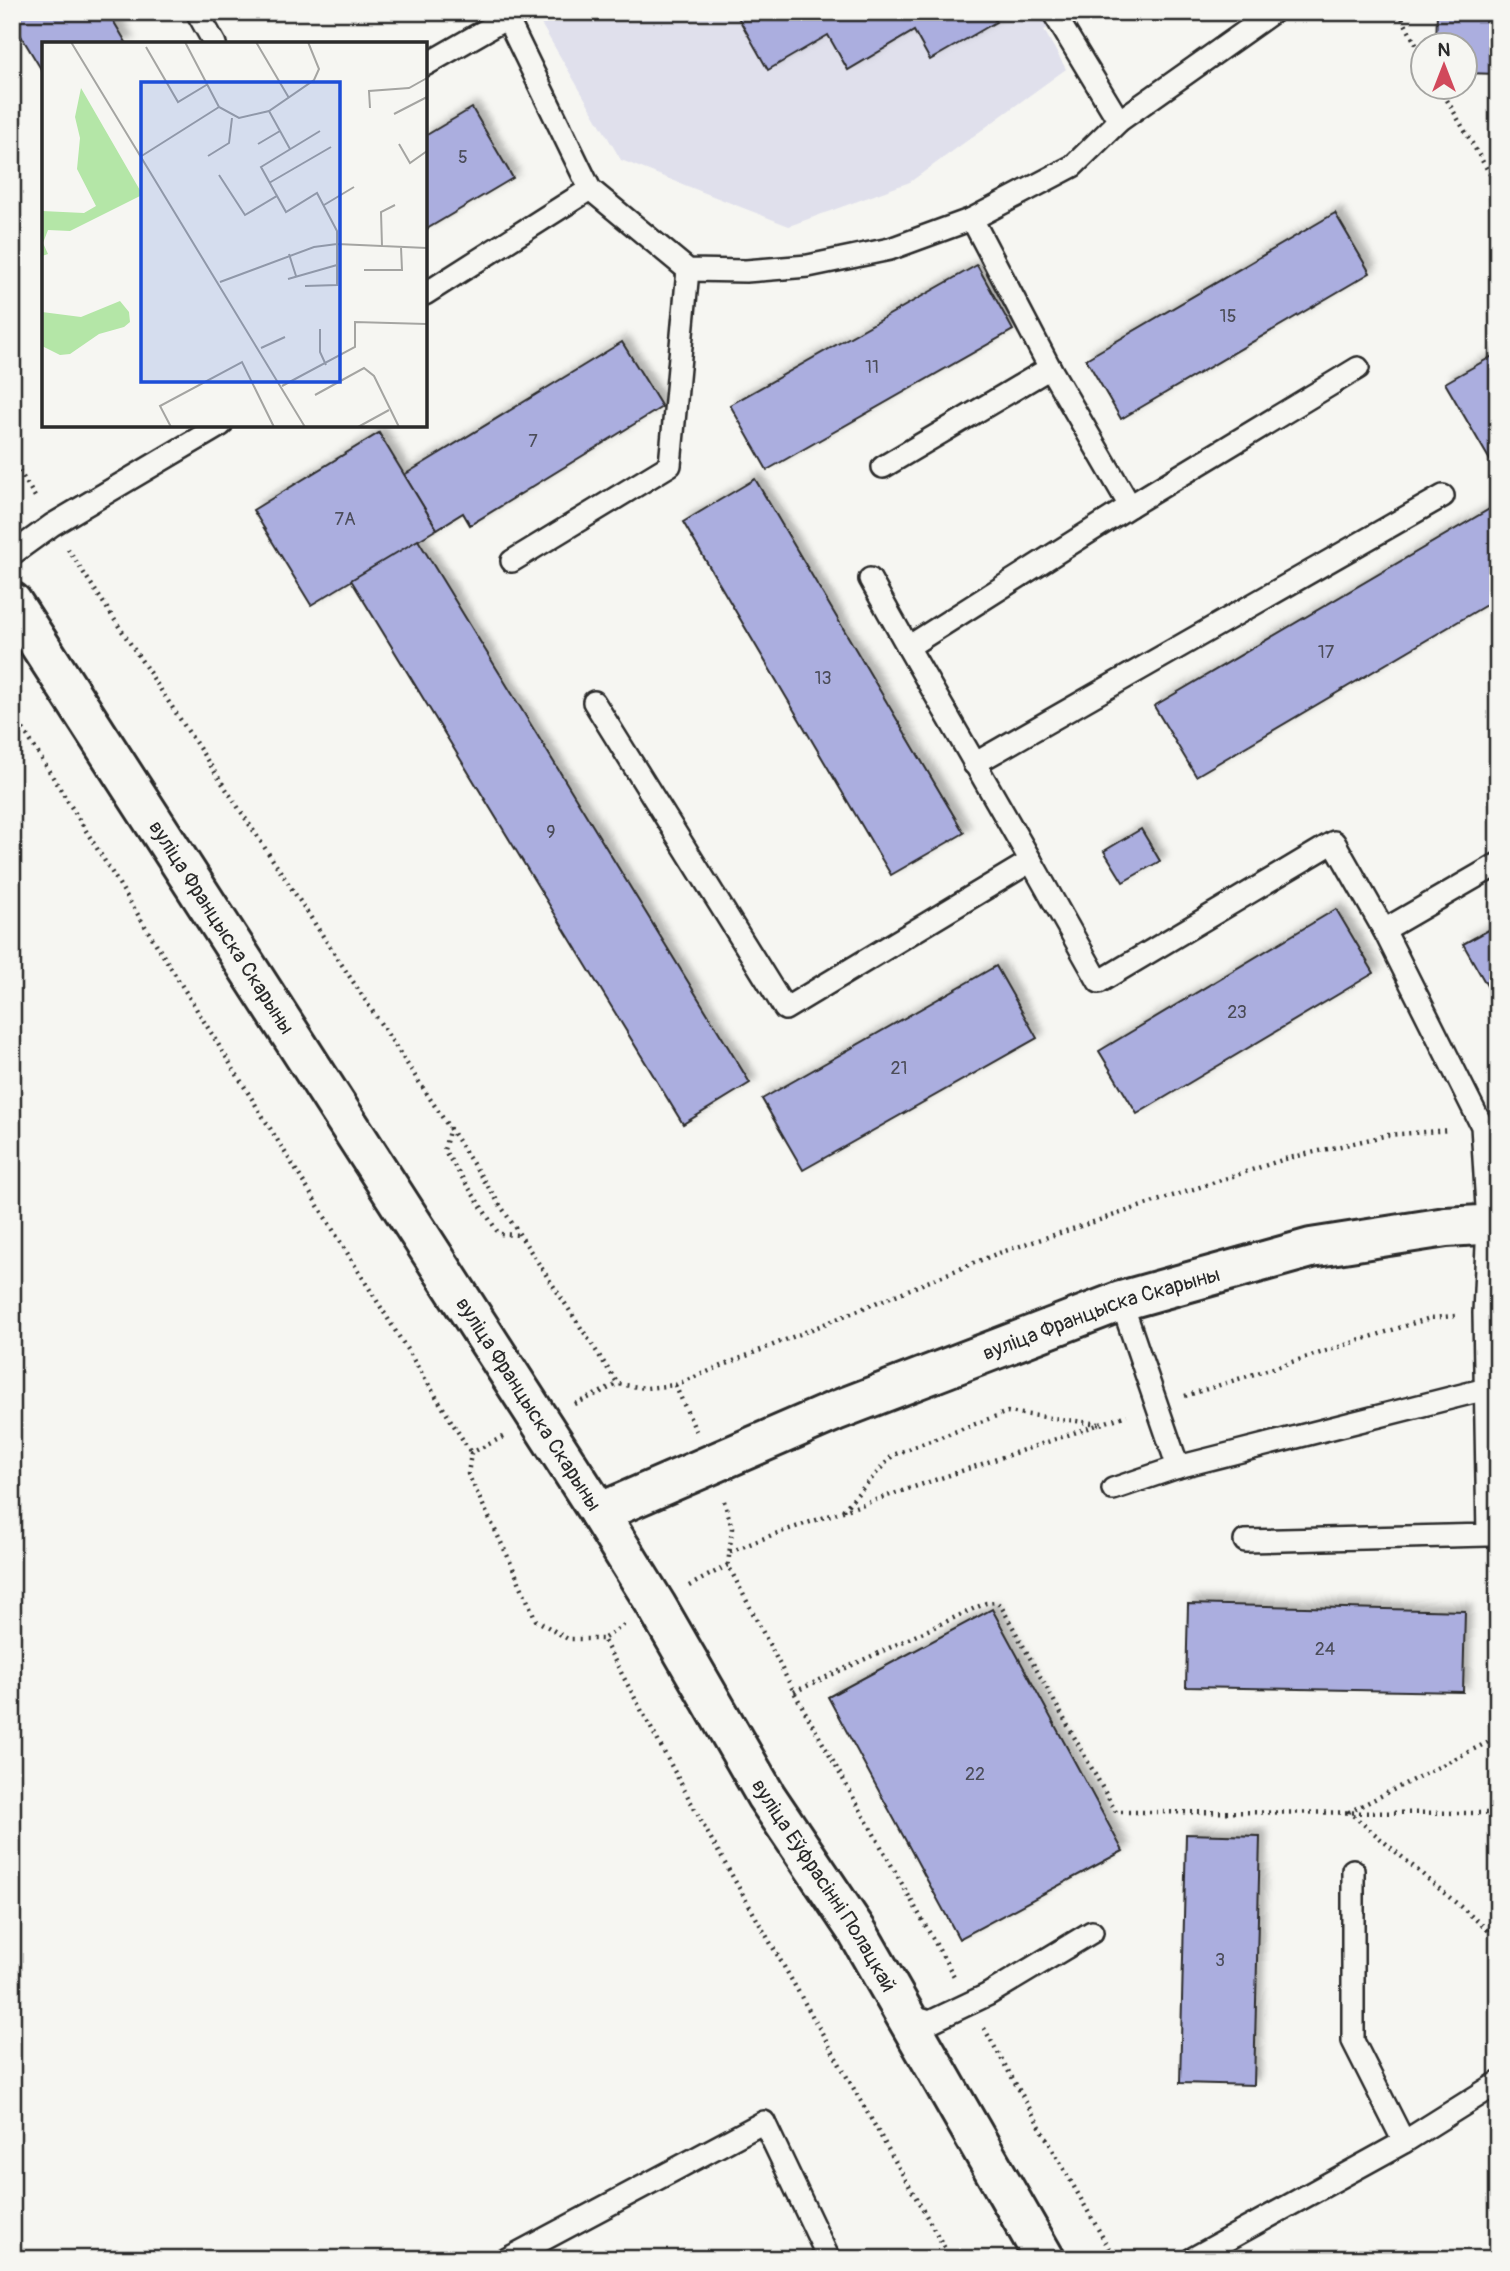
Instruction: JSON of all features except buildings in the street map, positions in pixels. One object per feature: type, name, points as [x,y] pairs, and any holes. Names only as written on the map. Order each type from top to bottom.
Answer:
[{"type":"street","name":"вуліца Францыска Скарыны","points":[[12,602],[599,1513],[835,1411],[1121,1301],[1311,1248],[1446,1227],[1493,1223]]},
{"type":"street","name":"вуліца Еўфрасінні Полацкай","points":[[599,1513],[656,1605],[766,1796],[858,1933],[1045,2259]]},
{"type":"lane","points":[[197,12],[214,42]]},
{"type":"lane","points":[[1053,12],[1119,121]]},
{"type":"lane","points":[[427,64],[505,15],[590,189],[688,270],[746,271],[808,266],[890,249],[972,219],[1073,166],[1119,121],[1273,12]]},
{"type":"lane","points":[[427,293],[590,189]]},
{"type":"lane","points":[[972,219],[1050,368],[1130,506]]},
{"type":"lane","points":[[512,561],[670,465],[688,270]]},
{"type":"lane","points":[[883,467],[1050,368]]},
{"type":"lane","points":[[908,647],[1130,506],[1358,368]]},
{"type":"lane","points":[[12,554],[52,525],[215,427]]},
{"type":"lane","points":[[974,764],[1443,496]]},
{"type":"lane","points":[[870,579],[1099,982],[1334,842],[1384,930],[1482,1126],[1493,1223],[1484,1313],[1488,1535],[1245,1541]]},
{"type":"lane","points":[[594,702],[785,1009],[1031,861]]},
{"type":"lane","points":[[1384,930],[1498,864]]},
{"type":"lane","points":[[1121,1301],[1178,1467]]},
{"type":"lane","points":[[1114,1489],[1178,1467],[1486,1389]]},
{"type":"lane","points":[[1353,1870],[1353,2040],[1404,2142]]},
{"type":"lane","points":[[906,2015],[930,2022],[987,1994],[1092,1932]]},
{"type":"lane","points":[[1192,2259],[1404,2142],[1498,2083]]},
{"type":"lane","points":[[507,2259],[764,2122],[829,2259]]},
{"type":"path","points":[[1399,12],[1410,32]]},
{"type":"path","points":[[1448,102],[1498,188]]},
{"type":"path","points":[[12,459],[52,525],[618,1384]]},
{"type":"path","points":[[12,711],[471,1452]]},
{"type":"path","points":[[450,1126],[444,1150],[499,1234],[521,1235]]},
{"type":"path","points":[[676,1385],[996,1254],[1272,1163],[1388,1135],[1482,1126]]},
{"type":"path","points":[[730,1552],[842,1511],[1100,1424],[1430,1318],[1484,1313]]},
{"type":"path","points":[[842,1511],[893,1455],[1007,1412],[1100,1424]]},
{"type":"path","points":[[951,2259],[706,1830],[603,1639],[656,1605],[728,1565],[794,1692],[1115,2259]]},
{"type":"path","points":[[794,1692],[986,1603],[996,1602],[1001,1605],[1116,1812],[1498,1813]]},
{"type":"path","points":[[1349,1812],[1498,1737]]},
{"type":"path","points":[[1349,1812],[1498,1938]]},
{"type":"path","points":[[1488,1930],[1498,1910]]},
{"type":"shaded area","points":[[534,12],[1077,12],[1044,30],[1066,69],[910,182],[789,226],[621,160]]}]
